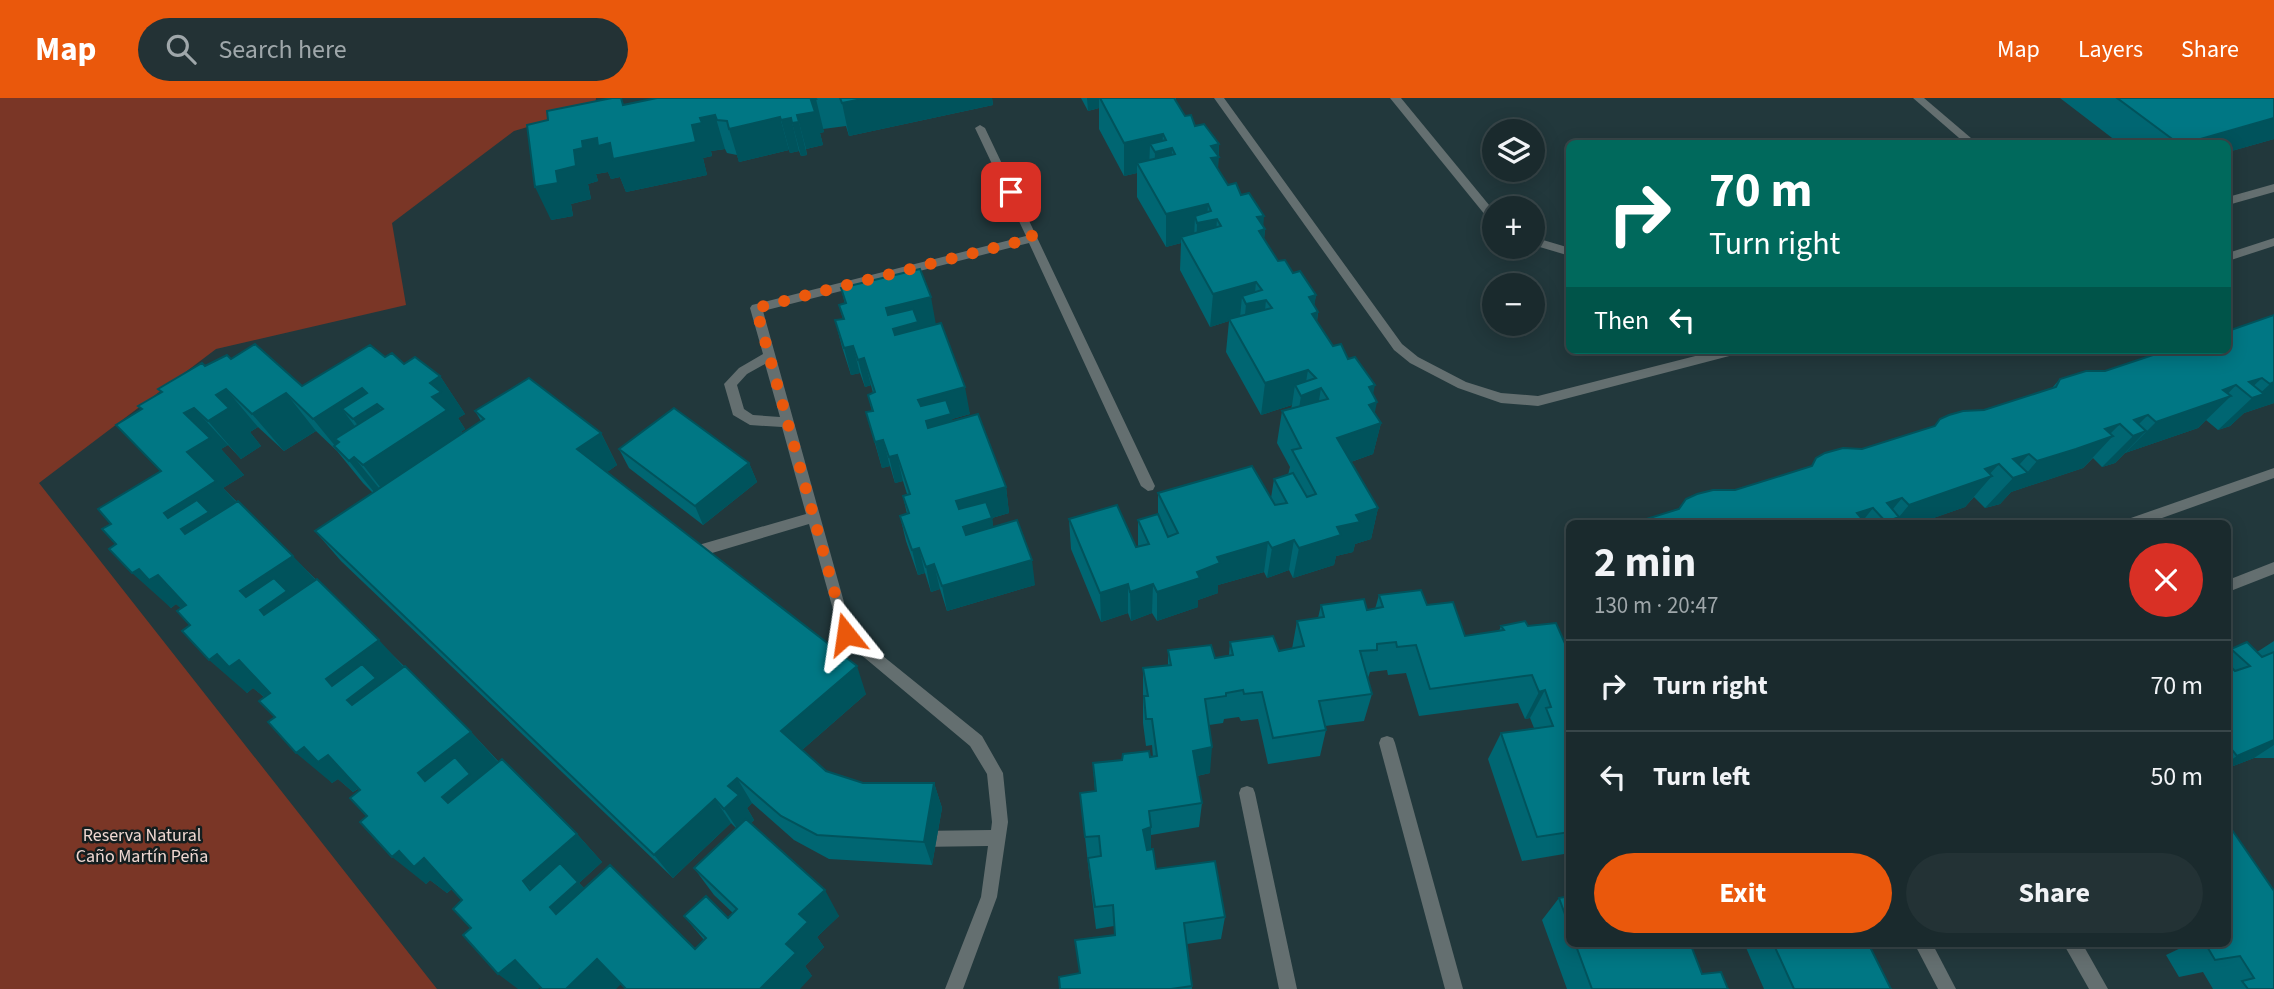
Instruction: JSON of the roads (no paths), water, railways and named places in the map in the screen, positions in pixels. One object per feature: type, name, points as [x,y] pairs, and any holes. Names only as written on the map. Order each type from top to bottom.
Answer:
[{"type":"lane","points":[[1219,98],[1398,347],[1438,374],[1501,398],[1538,401],[1721,354]]},
{"type":"lane","points":[[1395,98],[1482,203]]},
{"type":"lane","points":[[1918,98],[1968,140]]},
{"type":"lane","points":[[980,128],[1148,486]]},
{"type":"lane","points":[[2231,200],[2274,188]]},
{"type":"lane","points":[[954,989],[989,897],[1000,822],[995,773],[976,741],[846,634],[756,308],[1033,238]]},
{"type":"lane","points":[[2231,256],[2274,242]]},
{"type":"lane","points":[[1545,245],[1566,252]]},
{"type":"lane","points":[[770,356],[743,371],[730,384],[738,412],[750,420],[788,423]]},
{"type":"lane","points":[[2141,520],[2274,473]]},
{"type":"lane","points":[[702,550],[814,517]]},
{"type":"lane","points":[[2231,585],[2274,568]]},
{"type":"lane","points":[[1387,743],[1454,989]]},
{"type":"lane","points":[[1247,793],[1288,989]]},
{"type":"lane","points":[[905,838],[998,838]]},
{"type":"lane","points":[[1925,947],[1947,989]]},
{"type":"lane","points":[[2074,947],[2099,989]]},
{"type":"park label","name":"Reserva Natural Caño Martín Peña","points":[[142,845]]}]
